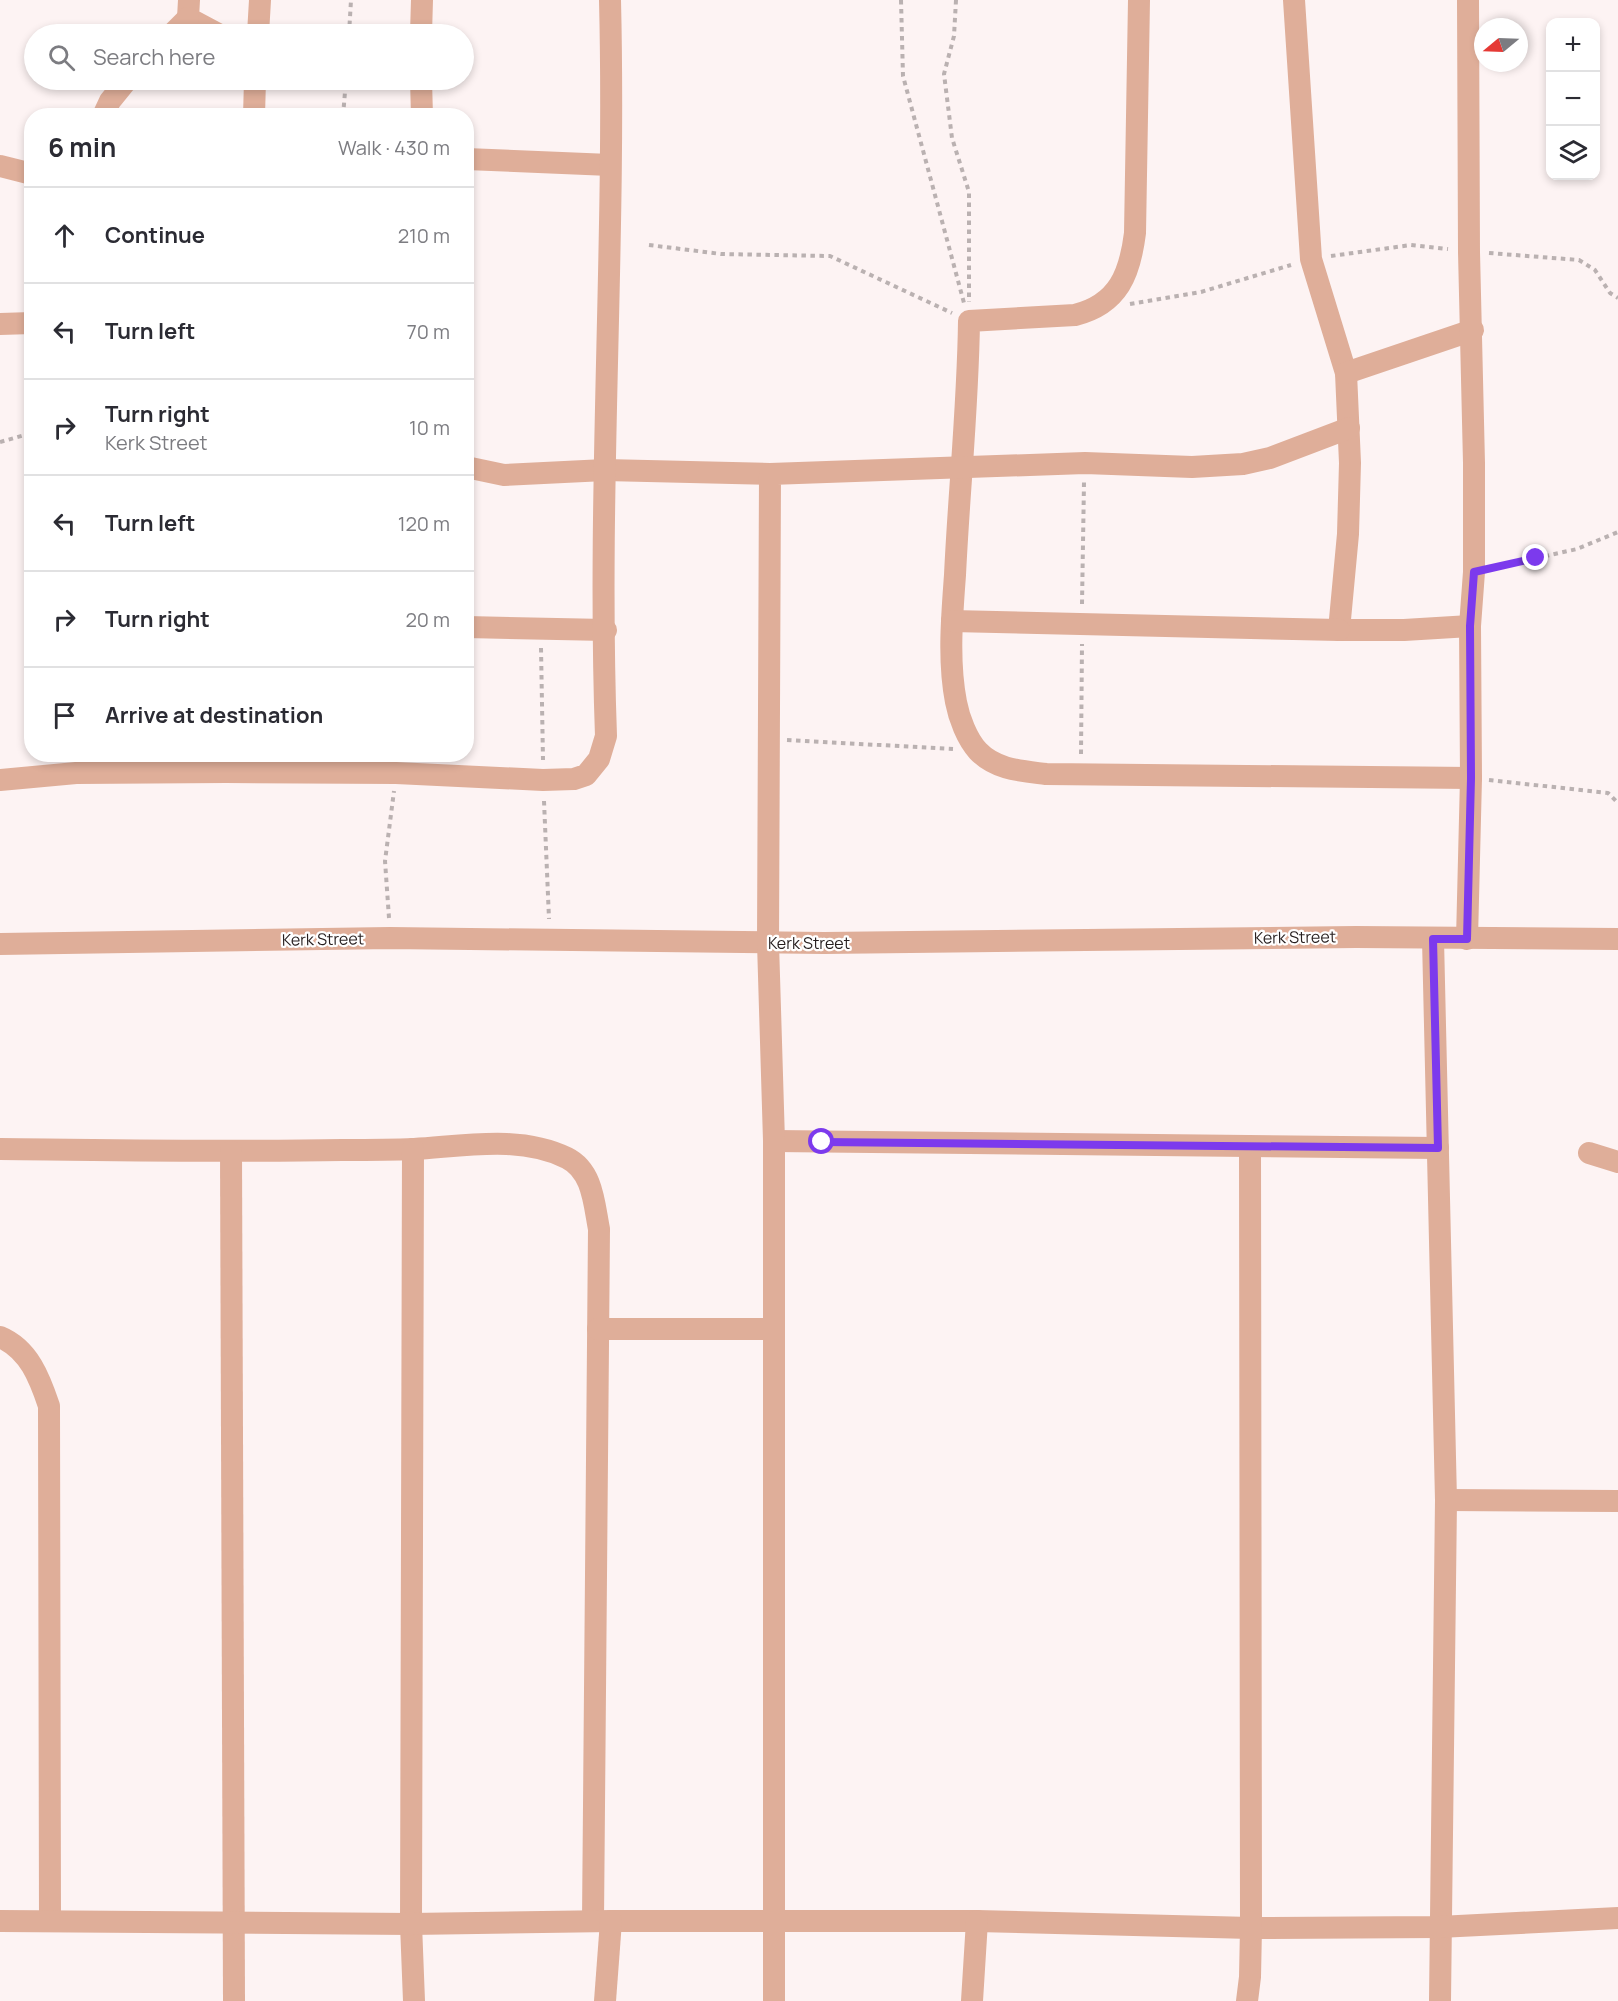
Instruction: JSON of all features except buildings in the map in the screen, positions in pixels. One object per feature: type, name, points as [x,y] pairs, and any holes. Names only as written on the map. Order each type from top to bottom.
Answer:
[{"type":"street","points":[[259,24],[260,0]]},
{"type":"street","points":[[421,24],[422,0]]},
{"type":"street","points":[[0,780],[76,764],[396,773],[543,780],[574,779],[586,775],[599,759],[606,736],[605,470],[612,75],[610,0]]},
{"type":"street","points":[[1139,0],[1135,233],[1132,262],[1120,285],[1091,311],[1076,315],[969,321],[969,382],[960,467],[952,621],[956,702],[961,722],[978,751],[994,763],[1046,774],[1471,778]]},
{"type":"street","points":[[1293,0],[1311,258],[1346,373],[1349,428],[1348,534],[1339,630]]},
{"type":"street","points":[[1467,939],[1471,778],[1470,626],[1474,572],[1468,0]]},
{"type":"street","points":[[178,24],[188,9],[206,24]]},
{"type":"street","points":[[109,108],[121,90]]},
{"type":"street","points":[[254,108],[255,90]]},
{"type":"street","points":[[421,90],[422,108]]},
{"type":"street","points":[[474,159],[610,165]]},
{"type":"street","points":[[0,166],[24,172]]},
{"type":"street","points":[[0,324],[24,323]]},
{"type":"street","points":[[1346,373],[1473,330]]},
{"type":"street","points":[[474,469],[504,475],[605,470],[770,474],[1085,463],[1192,466],[1243,464],[1270,458],[1349,428]]},
{"type":"street","points":[[770,474],[768,943],[774,1141],[774,2001]]},
{"type":"street","points":[[952,621],[1339,630],[1404,630],[1470,626]]},
{"type":"street","points":[[474,627],[606,630]]},
{"type":"street","name":"Kerk Street","points":[[0,944],[390,938],[768,943],[1345,937],[1618,939]]},
{"type":"street","points":[[1433,939],[1446,1500],[1439,1927],[1440,2001]]},
{"type":"street","points":[[774,1141],[1438,1148]]},
{"type":"street","points":[[0,1149],[231,1152],[413,1149],[498,1143],[537,1147],[569,1159],[583,1171],[591,1187],[599,1230],[602,1921],[605,2001]]},
{"type":"street","points":[[1247,2001],[1251,1928],[1250,1147]]},
{"type":"street","points":[[413,1149],[411,1924],[414,2001]]},
{"type":"street","points":[[231,1152],[234,2001]]},
{"type":"street","points":[[1589,1153],[1618,1162]]},
{"type":"street","points":[[598,1329],[773,1329]]},
{"type":"street","points":[[0,1338],[25,1356],[40,1380],[49,1406],[50,1920]]},
{"type":"street","points":[[1446,1500],[1618,1501]]},
{"type":"street","points":[[0,1921],[411,1924],[602,1921],[774,1923],[977,1921],[1251,1928],[1439,1927],[1618,1918]]},
{"type":"street","points":[[972,2001],[977,1921]]},
{"type":"path","points":[[350,24],[351,0]]},
{"type":"path","points":[[901,0],[903,76],[969,321]]},
{"type":"path","points":[[956,0],[954,36],[944,74],[952,138],[969,192],[969,321]]},
{"type":"path","points":[[343,108],[344,90]]},
{"type":"path","points":[[649,245],[721,254],[830,256],[969,321]]},
{"type":"path","points":[[1124,305],[1201,292],[1311,258],[1411,245],[1469,252],[1580,260],[1595,270],[1610,293],[1618,298]]},
{"type":"path","points":[[0,442],[24,435]]},
{"type":"path","points":[[1474,572],[1577,549],[1618,532]]},
{"type":"path","points":[[768,739],[978,751]]},
{"type":"path","points":[[390,938],[385,861],[396,773]]},
{"type":"path","points":[[1471,778],[1608,793],[1618,803]]},
{"type":"route","points":[[822,1142],[1438,1148],[1433,939],[1467,939],[1471,778],[1470,626],[1474,572],[1536,558]]}]
